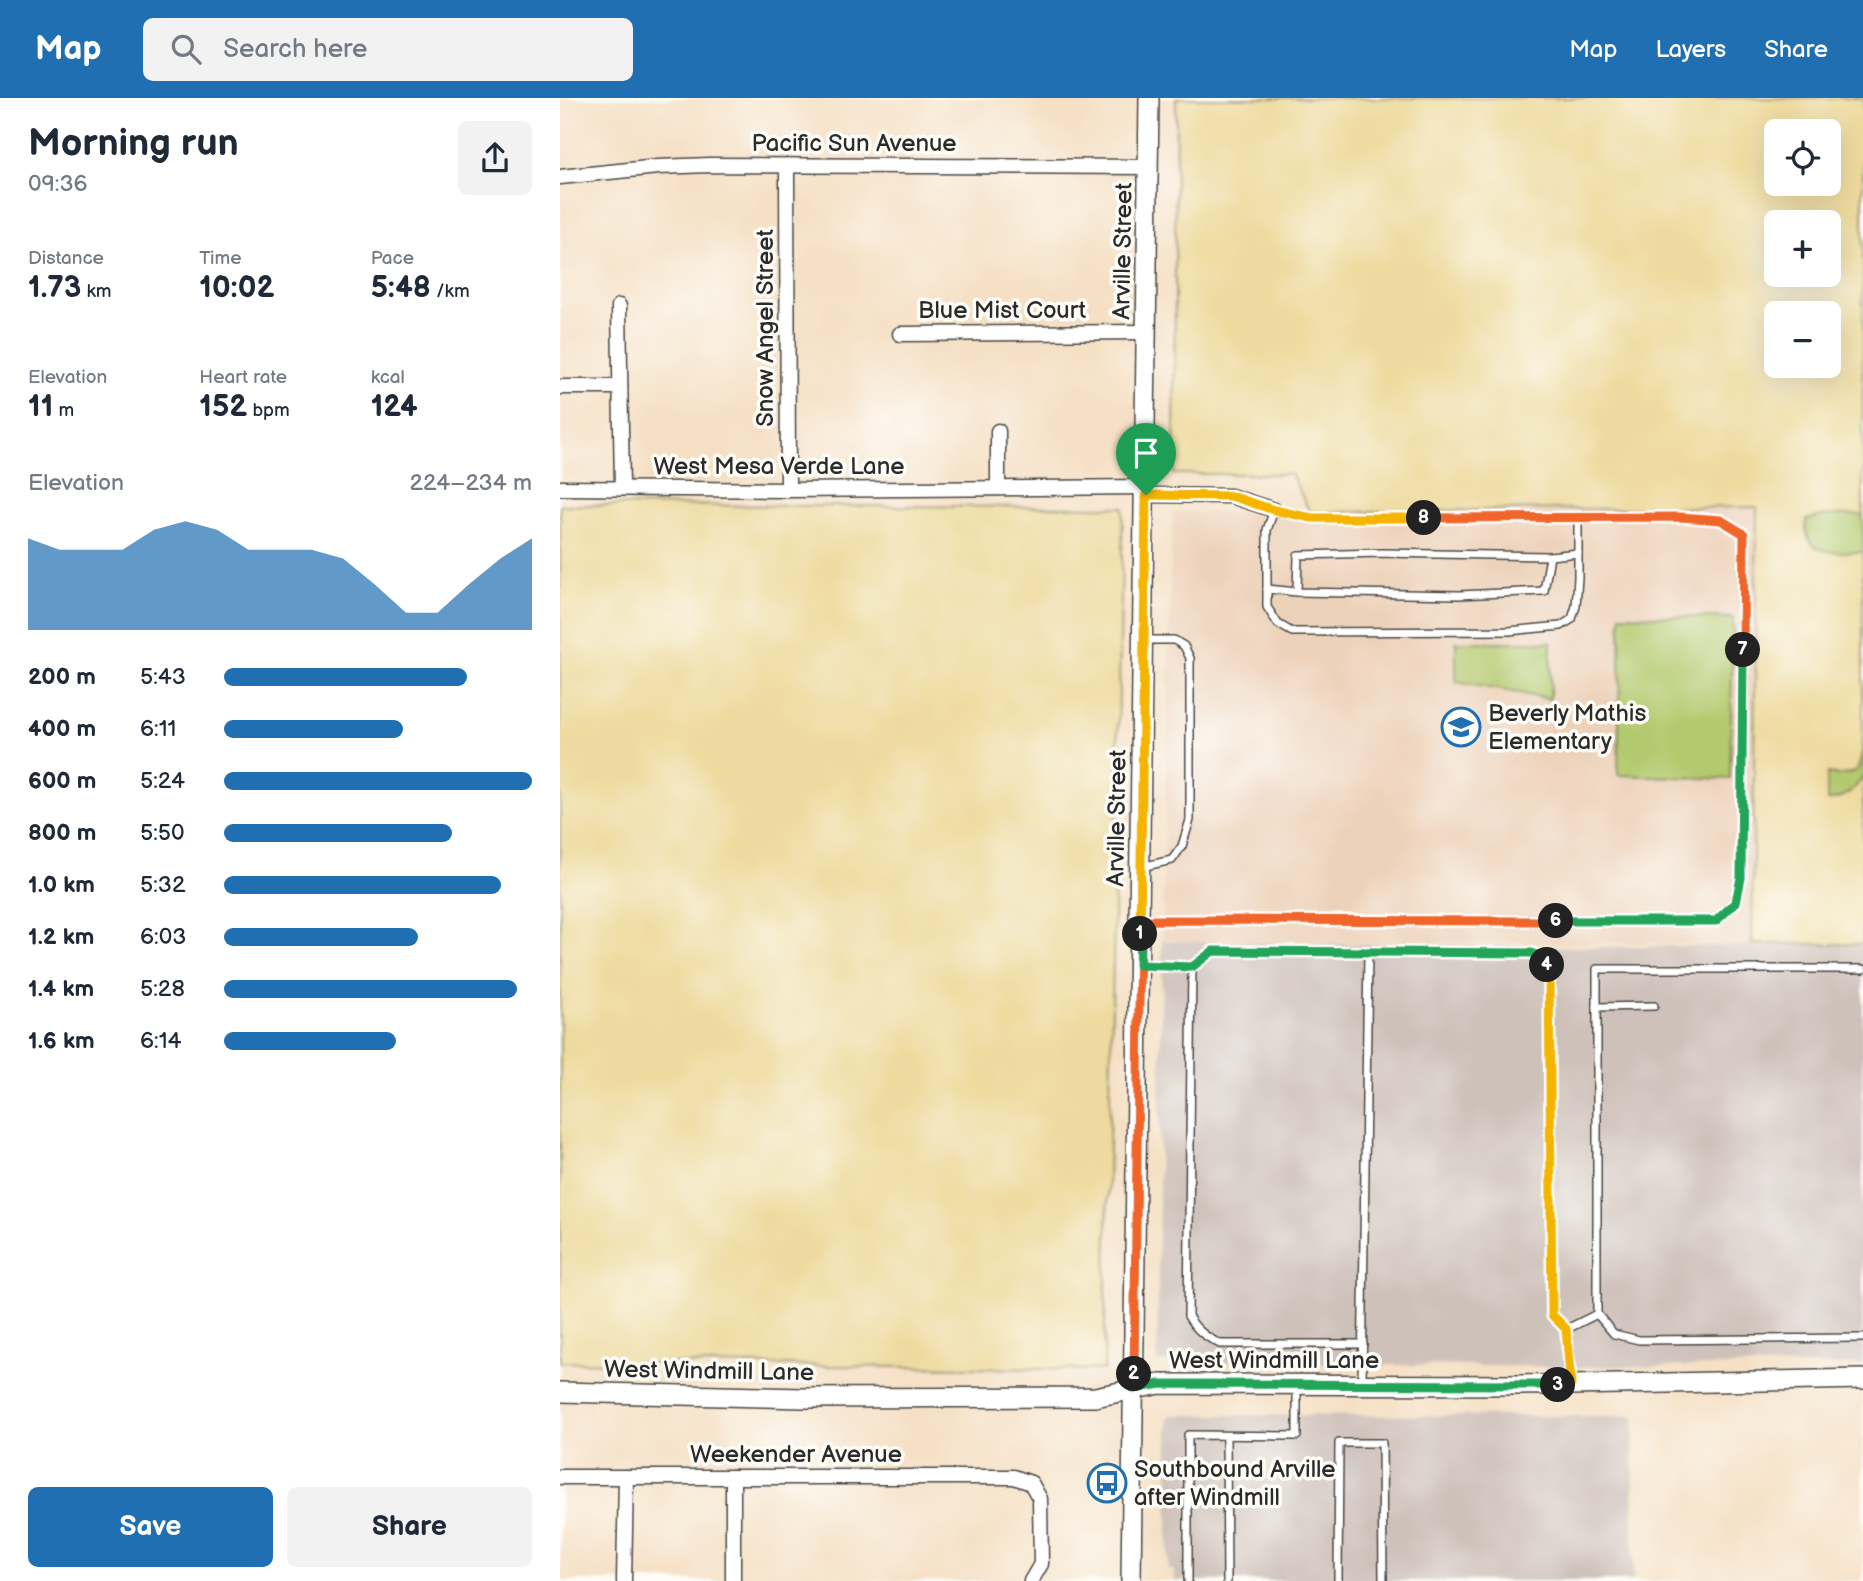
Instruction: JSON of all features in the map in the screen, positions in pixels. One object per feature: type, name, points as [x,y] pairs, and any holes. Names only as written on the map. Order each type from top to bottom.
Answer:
[{"type":"street","name":"Arville Street","points":[[1131,1581],[1149,98]]},
{"type":"street","name":"Pacific Sun Avenue","points":[[560,177],[709,165],[1149,167]]},
{"type":"street","name":"Snow Angel Street","points":[[787,166],[788,490]]},
{"type":"street","points":[[620,306],[622,488]]},
{"type":"street","name":"Blue Mist Court","points":[[900,334],[1146,332]]},
{"type":"street","points":[[560,387],[620,387]]},
{"type":"street","points":[[998,431],[998,488]]},
{"type":"street","name":"West Mesa Verde Lane","points":[[560,488],[998,488],[1146,491],[1231,496],[1274,510]]},
{"type":"street","name":"West Windmill Lane","points":[[560,1392],[817,1398],[1095,1397],[1160,1384],[1571,1385],[1863,1379]]},
{"type":"street","name":"Weekender Avenue","points":[[560,1477],[1014,1477],[1031,1483],[1040,1499],[1041,1564],[1031,1581]]},
{"type":"street","points":[[624,1581],[626,1477]]},
{"type":"street","points":[[733,1477],[733,1581]]},
{"type":"lane","points":[[1140,920],[1716,921],[1726,913],[1736,902],[1741,878],[1744,534],[1721,520],[1680,517],[1312,518],[1274,510],[1267,530],[1267,607],[1278,624],[1292,632],[1509,631],[1561,626],[1572,619],[1576,606],[1577,518]]},
{"type":"lane","points":[[1297,592],[1298,555],[1382,553],[1550,556],[1578,553]]},
{"type":"lane","points":[[1267,589],[1460,595],[1544,590],[1550,556]]},
{"type":"lane","points":[[1141,867],[1172,860],[1182,846],[1189,820],[1190,658],[1184,646],[1174,640],[1144,640]]},
{"type":"lane","points":[[1139,965],[1192,967],[1213,951],[1532,953],[1544,959],[1549,969],[1552,1315],[1566,1329],[1571,1385]]},
{"type":"lane","points":[[1362,1384],[1368,952]]},
{"type":"lane","points":[[1192,967],[1188,1316],[1205,1336],[1220,1344],[1363,1344]]},
{"type":"lane","points":[[1863,969],[1597,969],[1597,1314],[1614,1334],[1639,1340],[1863,1338]]},
{"type":"lane","points":[[1597,1007],[1654,1006]]},
{"type":"lane","points":[[1566,1329],[1597,1314]]},
{"type":"lane","points":[[1188,1581],[1188,1435],[1297,1436],[1297,1384]]},
{"type":"lane","points":[[1226,1436],[1227,1581]]},
{"type":"lane","points":[[1338,1581],[1339,1443],[1382,1443],[1383,1581]]},
{"type":"shaded area","name":"Beverly Mathis Elementary","points":[[1757,507],[1752,944],[1162,941],[1172,513]]},
{"type":"shaded area","points":[[1162,941],[1577,947],[1863,944],[1863,1365],[1571,1367],[1157,1362]]},
{"type":"shaded area","points":[[1168,1415],[1634,1416],[1633,1581],[1174,1581],[1174,1570],[1168,1570]]},
{"type":"green space","points":[[1828,514],[1863,515],[1863,552],[1823,551],[1810,541],[1806,532],[1806,520]]},
{"type":"green space","points":[[1621,615],[1733,618],[1730,779],[1618,775]]},
{"type":"green space","points":[[1456,642],[1551,642],[1550,699],[1456,682]]},
{"type":"green space","points":[[1863,752],[1863,776],[1858,786],[1843,796],[1827,801],[1827,773],[1836,776],[1859,761]]},
{"type":"sand","points":[[1176,98],[1863,98],[1863,515],[1827,515],[1806,520],[1810,541],[1816,547],[1833,552],[1863,552],[1863,752],[1857,770],[1842,775],[1827,773],[1827,801],[1849,793],[1863,775],[1863,944],[1752,944],[1757,507],[1310,512],[1291,474],[1174,474]]},
{"type":"sand","points":[[560,505],[1123,507],[1104,1370],[560,1362]]},
{"type":"place","name":"Beverly Mathis Elementary","points":[[1461,727]]},
{"type":"place","name":"Southbound Arville after Windmill","points":[[1107,1483]]},
{"type":"route","points":[[1146,495],[1139,965],[1134,1389],[1160,1384],[1571,1385],[1566,1329],[1552,1315],[1549,969],[1544,959],[1532,953],[1213,951],[1192,967],[1139,965],[1140,920],[1716,921],[1736,902],[1741,878],[1744,534],[1721,520],[1680,517],[1312,518],[1274,510],[1231,496],[1146,495]]}]
